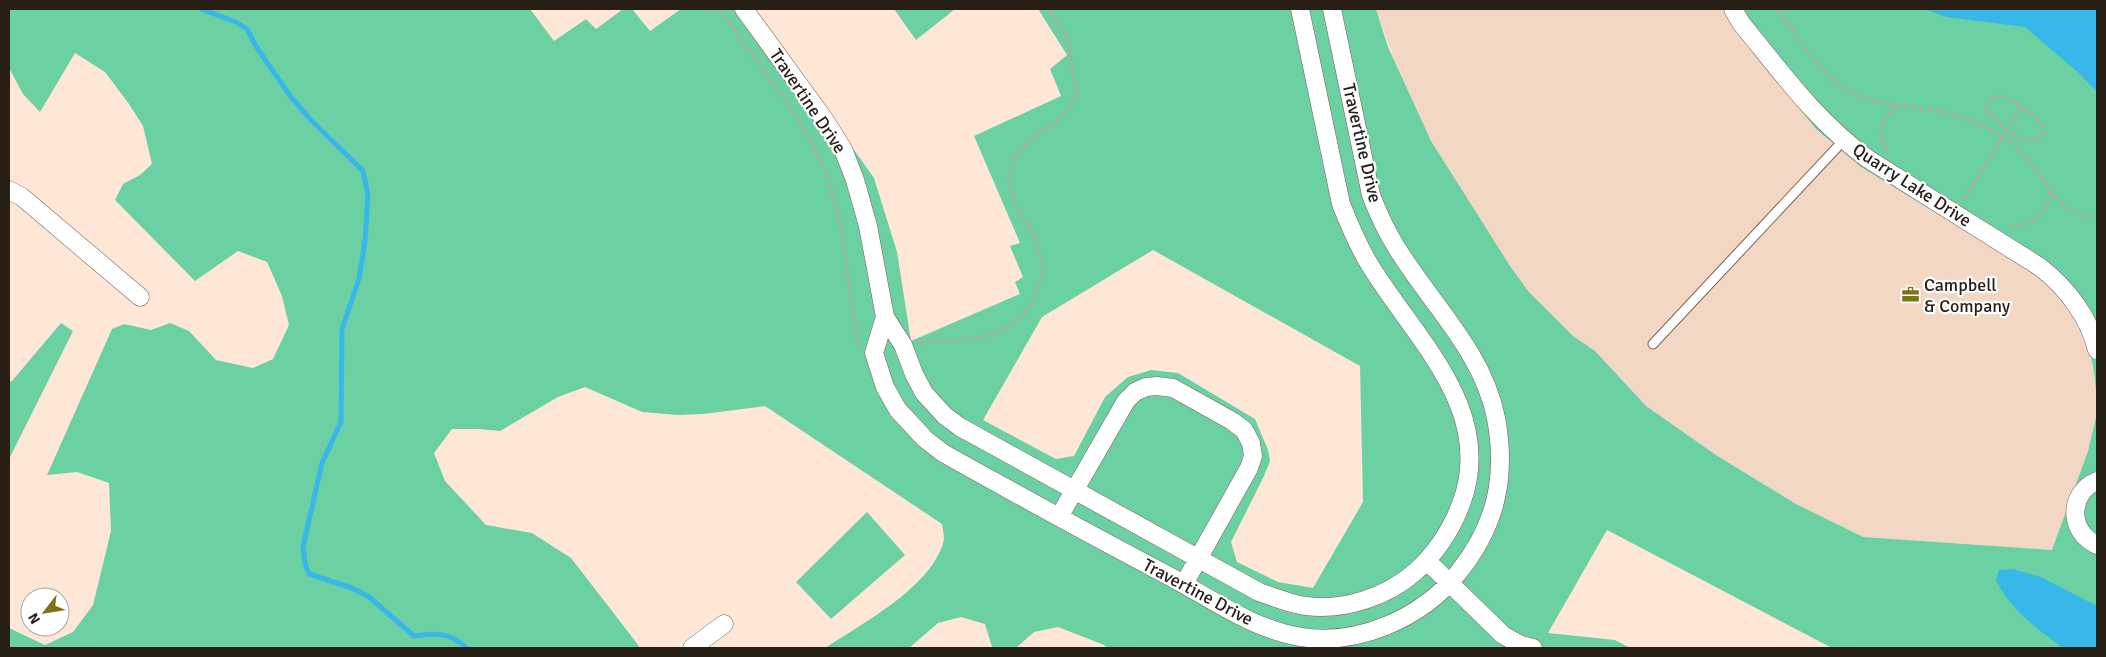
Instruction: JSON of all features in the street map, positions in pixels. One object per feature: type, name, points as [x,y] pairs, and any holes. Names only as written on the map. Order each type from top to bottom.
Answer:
[{"type":"street","name":"Travertine Drive","points":[[744,9],[824,119],[843,149],[855,180],[868,226],[885,317],[903,345],[914,374],[924,392],[945,416],[960,427],[1074,491],[1259,592],[1306,606],[1354,603],[1373,597],[1407,579],[1427,561],[1443,541],[1457,515],[1466,491],[1469,465],[1464,423],[1458,400],[1443,370],[1368,263],[1352,233],[1341,204],[1300,9]]},
{"type":"street","name":"Travertine Drive","points":[[885,317],[874,353],[885,387],[898,410],[925,439],[943,454],[1184,584],[1246,620],[1302,637],[1331,637],[1360,634],[1385,626],[1425,605],[1450,583],[1470,558],[1486,527],[1496,500],[1501,475],[1500,448],[1495,416],[1487,388],[1471,354],[1395,246],[1381,220],[1372,195],[1332,9]]},
{"type":"street","name":"Quarry Lake Drive","points":[[1733,9],[1741,23],[1804,100],[1824,123],[1844,141],[1868,159],[2040,267],[2057,280],[2086,320],[2097,350]]},
{"type":"street","points":[[9,190],[22,198],[140,297]]},
{"type":"street","points":[[1059,517],[1126,401],[1135,392],[1146,387],[1173,388],[1232,421],[1244,430],[1251,443],[1253,456],[1249,468],[1184,584]]},
{"type":"street","points":[[2097,481],[2083,491],[2077,500],[2075,510],[2075,520],[2080,530],[2086,539],[2097,545]]},
{"type":"street","points":[[1427,561],[1504,635],[1521,645],[1533,648]]},
{"type":"street","points":[[692,648],[724,624]]},
{"type":"lane","points":[[1653,344],[1844,141]]},
{"type":"path","points":[[720,9],[796,114],[825,169],[840,219],[858,348],[865,356],[874,353]]},
{"type":"path","points":[[903,345],[939,341],[970,341],[999,332],[1027,310],[1044,269],[1034,236],[1018,209],[1008,180],[1019,152],[1036,134],[1056,123],[1068,111],[1077,94],[1067,36],[1049,9]]},
{"type":"path","points":[[1777,9],[1817,63],[1843,87],[1875,102],[1942,112],[1959,117],[2003,137],[2035,167],[2051,192],[2066,208],[2086,217],[2097,217]]},
{"type":"path","points":[[2003,96],[2021,108],[2035,117],[2043,126],[2044,133],[2040,138],[2031,140],[2007,130],[1993,118],[1986,108],[1988,100],[1993,97],[2003,96]]},
{"type":"path","points":[[1887,151],[1881,138],[1882,122],[1897,106]]},
{"type":"path","points":[[1964,199],[2021,108]]},
{"type":"path","points":[[2009,226],[2026,224],[2040,217],[2051,192]]},
{"type":"shaded area","points":[[1376,9],[1723,9],[1735,28],[1817,129],[1861,167],[2035,273],[2066,303],[2078,322],[2088,344],[2096,375],[2097,413],[2088,451],[2053,550],[1848,536],[1627,400],[1550,319],[1499,252],[1468,204],[1431,141],[1407,94]]},
{"type":"green space","points":[[9,9],[530,9],[554,41],[586,19],[596,29],[623,9],[632,9],[650,31],[681,9],[754,9],[874,178],[897,252],[911,341],[1020,294],[1015,282],[1023,277],[1010,246],[1020,243],[974,136],[1061,96],[1050,69],[1067,55],[1038,9],[1376,9],[1388,47],[1431,141],[1510,266],[1529,292],[1573,336],[1595,351],[1646,406],[1716,455],[1796,504],[1863,537],[2052,550],[2088,451],[2097,413],[2097,648],[1832,648],[1607,530],[1548,633],[1615,640],[1630,648],[1107,648],[1104,645],[1058,627],[1034,632],[1016,648],[992,647],[985,624],[961,617],[938,623],[909,648],[825,648],[893,604],[924,576],[943,544],[942,524],[765,406],[703,414],[678,415],[642,412],[585,387],[558,397],[500,431],[452,429],[434,453],[445,481],[486,525],[532,533],[571,558],[639,646],[637,648],[9,648],[9,628],[20,633],[20,637],[28,637],[45,645],[62,637],[70,637],[70,633],[93,605],[111,531],[109,483],[77,472],[47,475],[112,329],[124,324],[151,330],[170,323],[189,331],[216,360],[253,368],[273,359],[289,325],[282,296],[267,262],[238,251],[195,281],[115,200],[123,184],[140,175],[152,164],[143,126],[105,72],[75,53],[40,112],[23,94],[9,68]],"holes":[[[1153,250],[1360,366],[1363,502],[1313,588],[1278,582],[1237,562],[1231,542],[1270,461],[1268,450],[1255,419],[1178,373],[1151,370],[1128,377],[1105,397],[1074,456],[1056,459],[983,420],[1042,317]]]},
{"type":"green space","points":[[894,9],[955,9],[916,40]]},
{"type":"green space","points":[[1723,9],[2097,9],[2097,409],[2093,367],[2083,333],[2065,303],[2051,288],[2035,273],[1861,167],[1816,129],[1735,28]]},
{"type":"green space","points":[[61,323],[73,331],[9,459],[9,382],[12,381]]},
{"type":"green space","points":[[867,512],[905,555],[831,619],[796,582]]},
{"type":"water","points":[[1925,9],[2097,9],[2097,92],[2079,73],[2025,27],[1946,17]]},
{"type":"water","points":[[2012,569],[2041,577],[2097,606],[2097,648],[2063,648],[2025,618],[2008,600],[1996,580],[1999,570]]},
{"type":"waterway","points":[[201,9],[236,22],[247,29],[257,48],[291,97],[311,120],[363,171],[368,195],[365,241],[359,279],[342,329],[341,422],[322,463],[303,547],[305,564],[309,574],[352,588],[369,597],[414,636],[428,634],[448,636],[466,648]]},
{"type":"place","name":"Campbell & Company","points":[[1910,295]]}]
